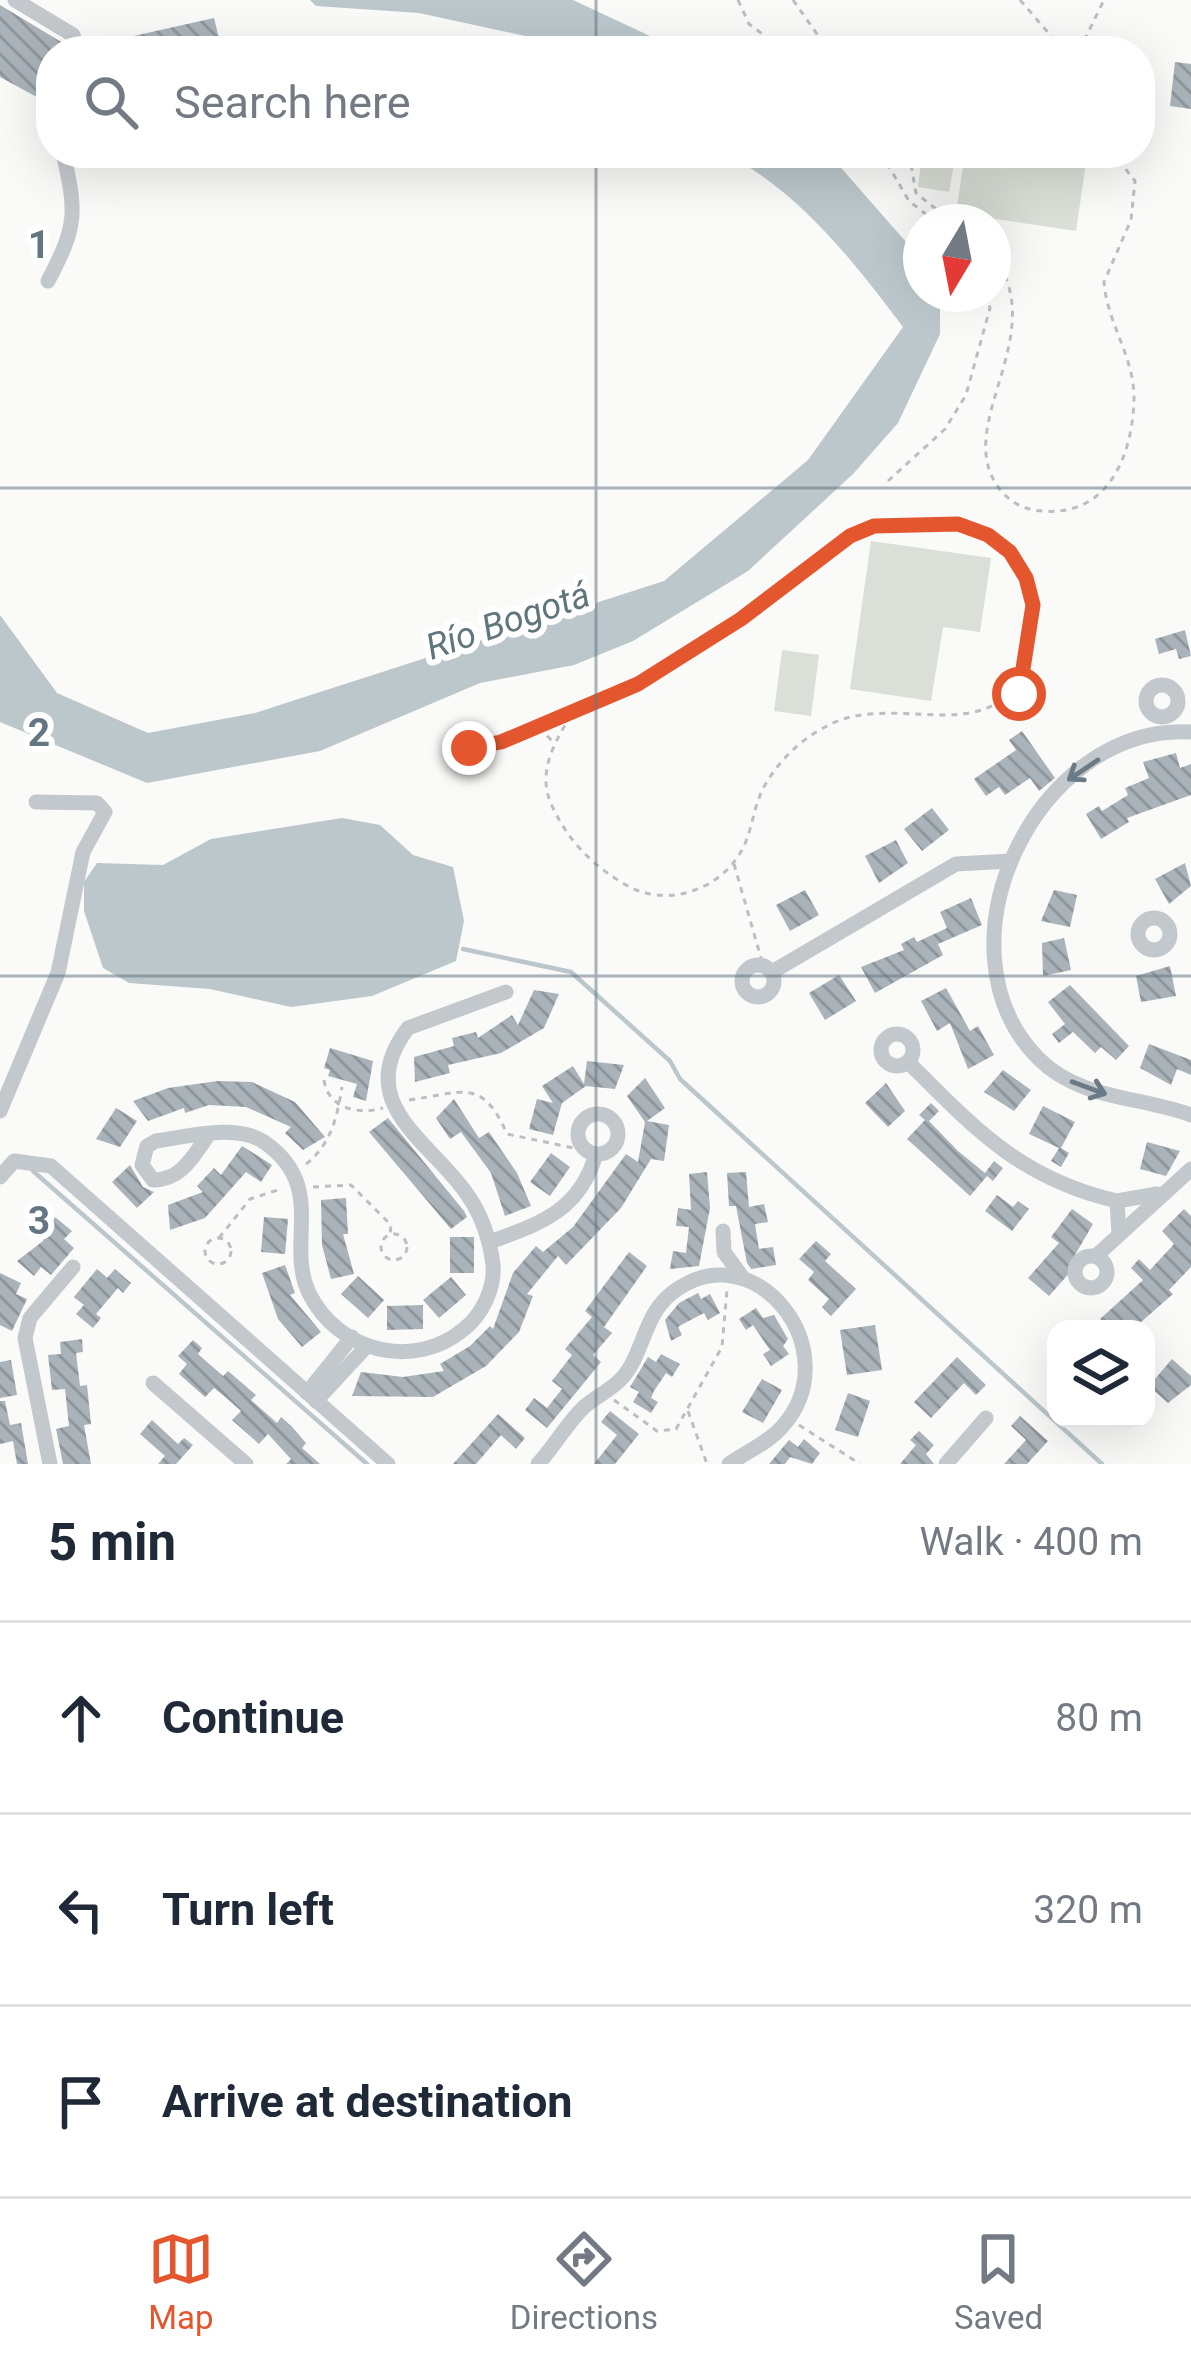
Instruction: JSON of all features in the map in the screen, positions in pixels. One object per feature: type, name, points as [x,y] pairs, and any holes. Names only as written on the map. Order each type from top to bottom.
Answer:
[{"type":"street","points":[[15,0],[74,36]]},
{"type":"street","points":[[48,281],[74,232],[76,206],[67,168]]},
{"type":"street","points":[[1191,732],[1164,725],[1121,747],[1072,776],[1029,826],[998,901],[992,967],[1008,1018],[1022,1041],[1067,1080],[1191,1115]]},
{"type":"street","points":[[0,1111],[58,973],[83,852],[105,812],[97,803],[36,802]]},
{"type":"street","points":[[767,969],[956,864],[1011,861]]},
{"type":"street","points":[[1170,930],[1191,924]]},
{"type":"street","points":[[207,1137],[244,1134],[263,1142],[296,1181],[307,1291],[359,1342],[404,1354],[434,1347],[466,1328],[489,1296],[494,1276],[490,1242],[468,1195],[430,1156],[394,1102],[389,1063],[408,1028],[506,992]]},
{"type":"street","points":[[908,1062],[1018,1164],[1065,1186],[1117,1201],[1142,1200],[1175,1183]]},
{"type":"street","points":[[490,1242],[560,1214],[589,1178],[591,1152]]},
{"type":"street","points":[[0,1177],[14,1161],[51,1166],[388,1464]]},
{"type":"street","points":[[1096,1256],[1191,1169]]},
{"type":"street","points":[[1117,1201],[1119,1234]]},
{"type":"street","points":[[723,1231],[724,1252],[736,1277],[786,1310],[801,1330],[807,1358],[797,1403],[788,1419],[729,1464]]},
{"type":"street","points":[[538,1464],[603,1392],[620,1381],[655,1313],[672,1293],[706,1276],[724,1252]]},
{"type":"street","points":[[50,1464],[25,1338],[30,1318],[74,1267]]},
{"type":"street","points":[[706,1276],[736,1277]]},
{"type":"street","points":[[312,1397],[359,1342]]},
{"type":"street","points":[[153,1383],[246,1464]]},
{"type":"street","points":[[946,1464],[986,1418]]},
{"type":"path","points":[[738,0],[749,24],[765,36]]},
{"type":"path","points":[[793,0],[818,36]]},
{"type":"path","points":[[1020,0],[1051,36]]},
{"type":"path","points":[[1086,36],[1104,0]]},
{"type":"path","points":[[890,168],[913,204]]},
{"type":"path","points":[[912,168],[916,193],[930,204]]},
{"type":"path","points":[[1011,286],[1016,312],[1012,346],[986,432],[992,475],[1017,505],[1054,512],[1076,508],[1095,499],[1117,475],[1132,424],[1131,369],[1104,282],[1131,220],[1135,181],[1124,168]]},
{"type":"path","points":[[888,481],[945,430],[966,395],[989,312]]},
{"type":"path","points":[[458,749],[488,746],[538,727],[676,662],[850,536],[874,526],[958,524],[988,535],[1010,552],[1026,578],[1033,605],[1019,694],[1028,707]]},
{"type":"path","points":[[572,713],[545,770],[549,799],[576,844],[603,871],[636,890],[670,895],[704,886],[734,863],[767,781],[812,735],[875,710],[975,713],[1004,699],[1020,680]]},
{"type":"path","points":[[538,727],[554,743]]},
{"type":"path","points":[[734,863],[767,969]]},
{"type":"path","points":[[324,1080],[325,1091],[339,1105],[362,1113],[457,1090],[482,1095],[494,1106],[507,1134],[591,1152]]},
{"type":"path","points":[[296,1181],[302,1167],[321,1152],[342,1087]]},
{"type":"path","points":[[219,1238],[228,1242],[231,1254],[215,1264],[205,1256],[205,1247],[219,1238],[250,1198],[296,1181],[314,1187],[351,1185],[391,1225],[382,1249],[398,1260],[407,1245],[399,1235],[390,1235]]},
{"type":"path","points":[[603,1392],[657,1431],[676,1430],[722,1347],[736,1277]]},
{"type":"path","points":[[688,1411],[707,1464]]},
{"type":"path","points":[[788,1419],[860,1464]]},
{"type":"shaded area","points":[[310,0],[573,0],[650,36],[525,36],[419,13],[316,6]]},
{"type":"shaded area","points":[[750,168],[841,168],[903,238],[903,312],[940,312],[940,334],[898,423],[853,474],[748,571],[633,641],[574,665],[480,683],[320,751],[147,783],[0,722],[0,615],[57,693],[148,733],[255,713],[664,581],[808,460],[903,327],[800,207]]},
{"type":"shaded area","points":[[920,168],[953,168],[949,192],[918,187]]},
{"type":"shaded area","points":[[963,168],[1085,168],[1076,231],[1011,221],[1011,204],[957,204]]},
{"type":"shaded area","points":[[871,541],[991,558],[980,632],[943,627],[931,701],[850,689]]},
{"type":"shaded area","points":[[782,650],[819,655],[811,716],[774,711]]},
{"type":"shaded area","points":[[342,818],[380,825],[413,855],[453,867],[464,921],[456,961],[372,996],[291,1007],[210,989],[129,983],[103,968],[84,911],[84,882],[97,863],[163,865],[211,839]]},
{"type":"building","points":[[0,5],[51,36],[36,36],[36,97],[0,77]]},
{"type":"building","points":[[214,18],[218,36],[134,36]]},
{"type":"building","points":[[1175,62],[1191,64],[1191,109],[1170,106]]},
{"type":"building","points":[[1185,630],[1191,656],[1179,659],[1176,649],[1159,654],[1155,639]]},
{"type":"building","points":[[1022,731],[1055,778],[1039,791],[1030,778],[1005,795],[999,787],[986,796],[974,779],[1016,750],[1009,740]]},
{"type":"building","points":[[1176,753],[1180,768],[1191,764],[1191,795],[1127,818],[1129,822],[1101,839],[1086,814],[1099,806],[1102,811],[1128,795],[1125,788],[1149,778],[1143,762]]},
{"type":"building","points":[[932,808],[949,830],[922,851],[904,829]]},
{"type":"building","points":[[896,840],[908,863],[879,883],[865,856]]},
{"type":"building","points":[[1185,863],[1191,886],[1169,904],[1155,879]]},
{"type":"building","points":[[805,890],[819,915],[790,931],[776,905]]},
{"type":"building","points":[[1054,890],[1077,895],[1070,927],[1041,921]]},
{"type":"building","points":[[971,898],[982,925],[938,944],[943,955],[875,993],[861,967],[904,950],[901,944],[914,937],[917,942],[947,928],[940,912]]},
{"type":"building","points":[[1064,938],[1071,970],[1043,976],[1042,943]]},
{"type":"building","points":[[1170,966],[1176,996],[1141,1002],[1136,976]]},
{"type":"building","points":[[839,975],[856,1001],[825,1020],[809,993]]},
{"type":"building","points":[[1070,985],[1129,1046],[1116,1060],[1101,1047],[1095,1053],[1073,1032],[1059,1043],[1052,1034],[1065,1024],[1048,1002]]},
{"type":"building","points":[[946,988],[970,1031],[978,1026],[994,1055],[968,1069],[950,1023],[937,1031],[921,1001]]},
{"type":"building","points":[[534,990],[559,994],[544,1028],[501,1053],[448,1065],[450,1073],[415,1082],[414,1057],[454,1046],[452,1038],[476,1032],[478,1038],[512,1015],[518,1025]]},
{"type":"building","points":[[1149,1044],[1191,1060],[1191,1075],[1177,1069],[1171,1085],[1140,1068]]},
{"type":"building","points":[[330,1048],[373,1061],[366,1101],[353,1097],[357,1084],[328,1076],[330,1070],[324,1068]]},
{"type":"building","points":[[587,1061],[624,1065],[615,1089],[586,1086],[562,1103],[553,1135],[529,1129],[537,1099],[553,1103],[542,1086],[573,1066],[584,1084]]},
{"type":"building","points":[[1003,1070],[1031,1090],[1014,1111],[984,1092]]},
{"type":"building","points":[[645,1078],[665,1108],[647,1121],[669,1125],[664,1161],[651,1159],[621,1208],[566,1265],[558,1256],[527,1294],[533,1296],[519,1332],[486,1366],[433,1397],[352,1396],[361,1372],[403,1377],[444,1371],[440,1364],[470,1346],[490,1326],[493,1329],[513,1273],[536,1246],[543,1252],[573,1227],[626,1154],[638,1162],[645,1122],[627,1096]]},
{"type":"building","points":[[252,1082],[295,1102],[325,1137],[303,1150],[285,1133],[291,1127],[246,1107],[209,1105],[185,1113],[184,1108],[148,1121],[133,1101],[168,1088]]},
{"type":"building","points":[[886,1083],[905,1111],[888,1127],[865,1103]]},
{"type":"building","points":[[454,1099],[479,1138],[489,1132],[517,1173],[531,1206],[505,1216],[491,1173],[461,1132],[450,1139],[436,1118]]},
{"type":"building","points":[[931,1103],[939,1111],[929,1121],[958,1151],[985,1173],[994,1161],[1003,1168],[993,1181],[987,1176],[970,1196],[907,1139],[925,1120],[919,1115]]},
{"type":"building","points":[[1043,1106],[1075,1122],[1061,1148],[1069,1153],[1061,1167],[1051,1161],[1059,1148],[1029,1134]]},
{"type":"building","points":[[116,1108],[137,1121],[120,1147],[96,1139]]},
{"type":"building","points":[[388,1118],[464,1211],[467,1217],[451,1229],[369,1132]]},
{"type":"building","points":[[1147,1142],[1180,1151],[1166,1176],[1140,1169]]},
{"type":"building","points":[[242,1146],[272,1165],[261,1182],[246,1172],[205,1218],[170,1230],[168,1205],[203,1192],[197,1186],[214,1168],[221,1175]]},
{"type":"building","points":[[551,1153],[570,1167],[550,1196],[530,1182]]},
{"type":"building","points":[[130,1165],[143,1187],[154,1192],[137,1208],[112,1182]]},
{"type":"building","points":[[707,1172],[710,1208],[699,1266],[670,1269],[673,1251],[686,1253],[689,1227],[676,1226],[678,1208],[691,1210],[689,1174]]},
{"type":"building","points":[[746,1172],[749,1207],[764,1204],[768,1222],[755,1224],[759,1249],[773,1247],[776,1265],[751,1269],[747,1263],[736,1206],[729,1206],[727,1173]]},
{"type":"building","points":[[997,1195],[1013,1207],[1018,1201],[1029,1209],[1012,1231],[985,1211]]},
{"type":"building","points":[[346,1198],[348,1234],[343,1234],[354,1274],[331,1279],[322,1245],[321,1200]]},
{"type":"building","points":[[1072,1209],[1093,1224],[1068,1267],[1072,1270],[1049,1296],[1028,1278],[1059,1243],[1051,1237]]},
{"type":"building","points":[[1184,1209],[1191,1216],[1191,1267],[1169,1290],[1173,1294],[1143,1320],[1101,1320],[1143,1280],[1131,1268],[1139,1259],[1150,1270],[1174,1244],[1162,1231]]},
{"type":"building","points":[[55,1217],[72,1231],[64,1239],[74,1248],[51,1275],[41,1267],[34,1276],[17,1261],[43,1241]]},
{"type":"building","points":[[264,1217],[288,1219],[285,1254],[261,1252]]},
{"type":"building","points":[[450,1237],[474,1237],[474,1273],[450,1273]]},
{"type":"building","points":[[816,1241],[831,1254],[825,1261],[856,1289],[831,1316],[822,1307],[829,1299],[808,1280],[814,1272],[799,1259]]},
{"type":"building","points":[[629,1252],[647,1266],[604,1327],[612,1333],[593,1355],[601,1362],[547,1428],[525,1410],[534,1398],[547,1408],[562,1389],[552,1381],[572,1355],[565,1349],[592,1317],[585,1311]]},
{"type":"building","points":[[285,1265],[295,1293],[290,1295],[321,1332],[302,1347],[278,1319],[262,1273]]},
{"type":"building","points":[[97,1269],[107,1278],[115,1269],[131,1283],[123,1293],[118,1288],[96,1314],[101,1318],[93,1328],[76,1314],[84,1305],[74,1297]]},
{"type":"building","points":[[0,1273],[21,1283],[16,1294],[27,1299],[12,1331],[0,1325]]},
{"type":"building","points":[[358,1276],[384,1300],[368,1318],[341,1294]]},
{"type":"building","points":[[451,1277],[466,1295],[439,1318],[423,1300]]},
{"type":"building","points":[[698,1293],[701,1299],[710,1294],[720,1313],[708,1320],[704,1313],[678,1327],[682,1335],[671,1341],[665,1320],[679,1303]]},
{"type":"building","points":[[423,1305],[423,1329],[387,1330],[387,1306]]},
{"type":"building","points":[[756,1308],[763,1318],[774,1315],[788,1339],[783,1346],[789,1354],[771,1366],[763,1354],[770,1350],[753,1325],[746,1330],[739,1319]]},
{"type":"building","points":[[875,1325],[882,1370],[847,1375],[840,1330]]},
{"type":"building","points":[[82,1339],[83,1352],[76,1353],[80,1386],[87,1385],[91,1424],[84,1425],[91,1464],[63,1464],[56,1429],[69,1426],[65,1389],[52,1390],[48,1355],[61,1354],[60,1342]]},
{"type":"building","points":[[193,1340],[202,1348],[198,1354],[215,1369],[223,1376],[228,1371],[256,1395],[251,1400],[277,1423],[281,1417],[291,1426],[306,1443],[302,1448],[320,1464],[286,1464],[291,1459],[268,1434],[259,1444],[232,1420],[241,1411],[223,1395],[214,1388],[205,1397],[179,1374],[187,1364],[178,1356]]},
{"type":"building","points":[[661,1354],[680,1364],[672,1377],[666,1373],[654,1391],[651,1398],[658,1402],[651,1413],[633,1402],[639,1392],[630,1387],[648,1357],[656,1362]]},
{"type":"building","points":[[957,1357],[986,1385],[976,1395],[964,1383],[931,1418],[914,1402]]},
{"type":"building","points":[[1172,1359],[1191,1376],[1191,1385],[1168,1403],[1155,1391],[1155,1379]]},
{"type":"building","points":[[11,1360],[17,1395],[0,1398],[0,1362]]},
{"type":"building","points":[[762,1379],[782,1390],[763,1423],[742,1412]]},
{"type":"building","points":[[848,1393],[870,1401],[858,1437],[835,1430]]},
{"type":"building","points":[[0,1401],[5,1401],[10,1425],[21,1423],[28,1464],[17,1464],[13,1441],[0,1444]]},
{"type":"building","points":[[610,1411],[639,1434],[615,1464],[594,1464],[617,1435],[601,1422]]},
{"type":"building","points":[[498,1414],[525,1438],[516,1449],[501,1435],[476,1464],[453,1464]]},
{"type":"building","points":[[1020,1416],[1048,1441],[1027,1464],[1004,1464],[1026,1440],[1011,1426]]},
{"type":"building","points":[[152,1420],[178,1444],[184,1438],[193,1445],[176,1464],[158,1464],[165,1456],[140,1434]]},
{"type":"building","points":[[919,1431],[934,1445],[926,1454],[934,1464],[900,1464],[916,1445],[910,1440]]},
{"type":"building","points":[[804,1439],[820,1453],[812,1464],[790,1457],[785,1464],[769,1464],[789,1440],[798,1447]]},
{"type":"waterway","points":[[463,949],[571,972],[670,1061],[680,1079],[1102,1464]]},
{"type":"waterway","points":[[33,1171],[367,1464]]},
{"type":"route","points":[[469,748],[501,742],[638,684],[741,619],[850,536],[874,526],[958,524],[988,535],[1010,552],[1022,568],[1033,605],[1019,694]]},
{"type":"water label","name":"Río Bogotá","points":[[508,621]]}]
